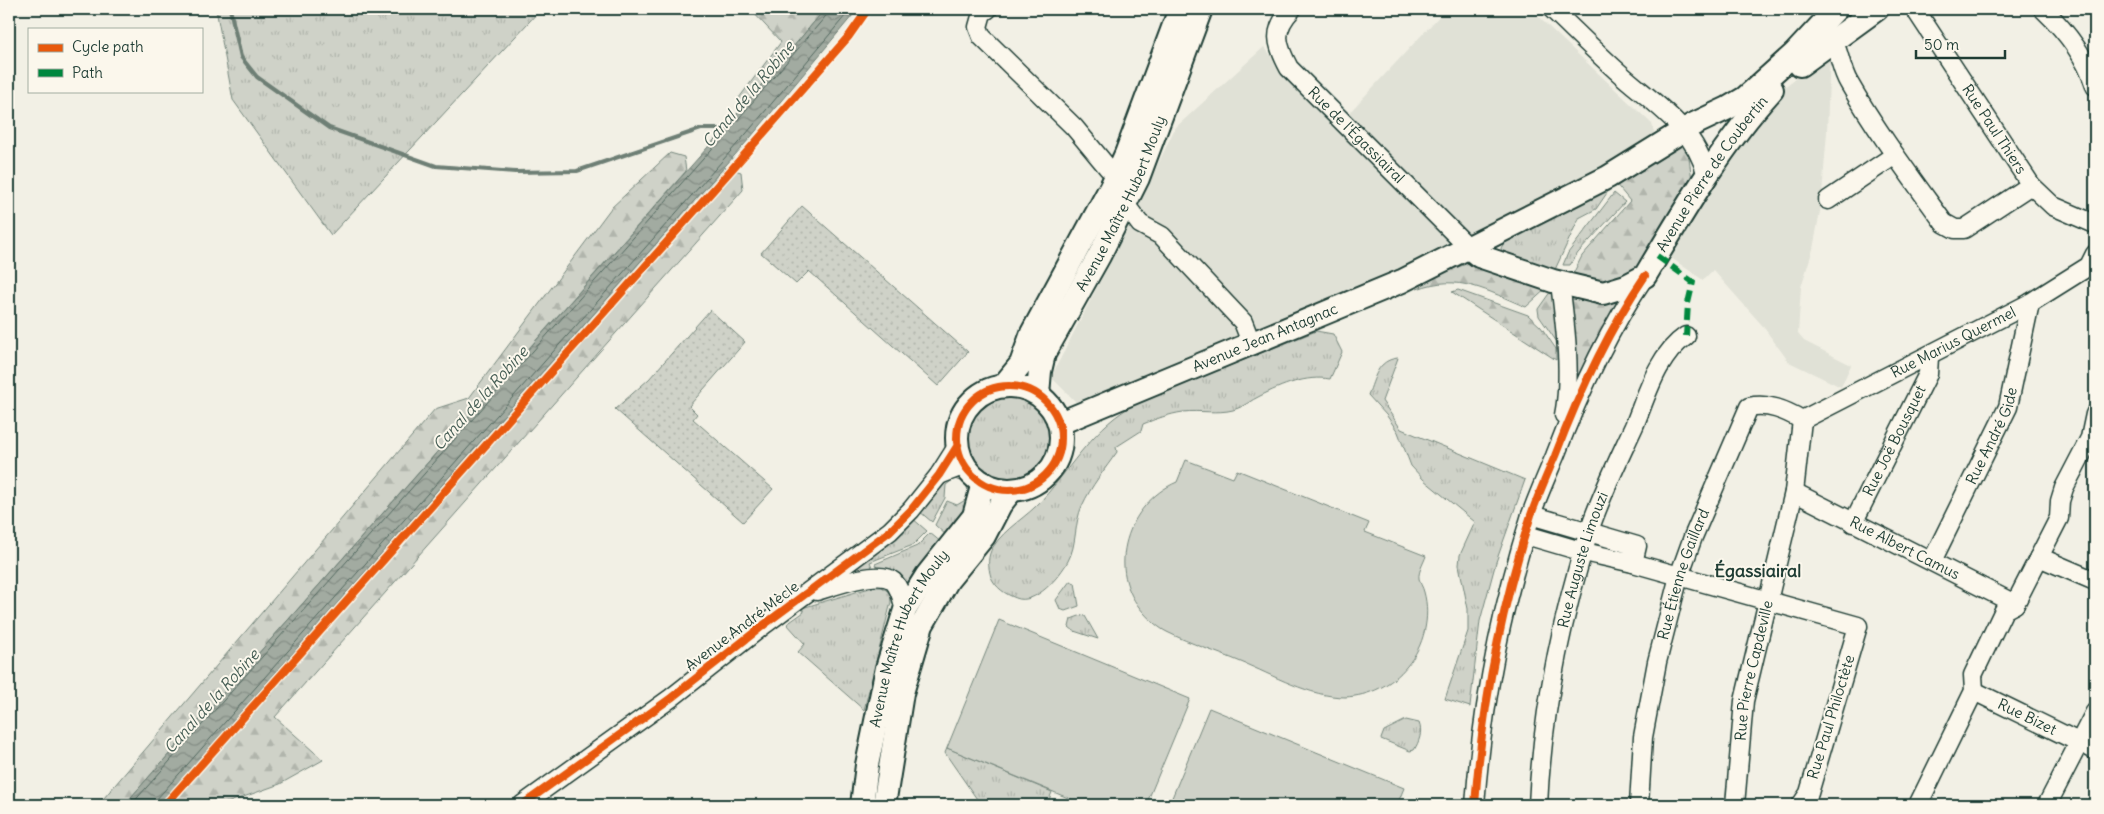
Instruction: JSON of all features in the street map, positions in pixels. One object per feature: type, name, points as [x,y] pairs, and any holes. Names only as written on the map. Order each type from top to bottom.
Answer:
[{"type":"main road","name":"Avenue Maître Hubert Mouly","points":[[1003,386],[1020,364],[1032,333],[1121,163],[1180,9]]},
{"type":"main road","name":"Avenue Maître Hubert Mouly","points":[[1038,394],[1044,354],[1112,231],[1148,154],[1202,9]]},
{"type":"main road","name":"Avenue Jean Antagnac","points":[[1060,422],[1252,345],[1402,281],[1608,177],[1657,148],[1682,129],[1726,110],[1745,98],[1794,54],[1836,9]]},
{"type":"main road","name":"Avenue Pierre de Coubertin","points":[[1645,276],[1707,176],[1747,117],[1776,85],[1833,40],[1877,9]]},
{"type":"main road","points":[[1500,233],[1497,256],[1505,265]]},
{"type":"main road","points":[[1469,248],[1475,255],[1560,283],[1603,293],[1626,286],[1645,276]]},
{"type":"main road","points":[[1003,386],[1027,388],[1038,394],[1051,407],[1060,422],[1062,438],[1059,454],[1052,468],[1041,479],[1028,487],[1012,490],[997,489],[983,483],[962,455],[959,427],[967,408],[980,394],[1003,386]]},
{"type":"main road","name":"Avenue Maître Hubert Mouly","points":[[862,805],[867,765],[887,668],[905,610],[927,574],[974,516],[983,483]]},
{"type":"main road","name":"Avenue Maître Hubert Mouly","points":[[884,805],[902,693],[922,625],[948,580],[984,536],[1000,505],[1012,490]]},
{"type":"street","points":[[988,9],[982,13],[978,27],[982,37],[996,53],[1018,70],[1097,153],[1108,168],[1121,163]]},
{"type":"street","name":"Rue de l'Égassiairal","points":[[1292,9],[1282,19],[1278,32],[1279,49],[1289,68],[1469,248]]},
{"type":"street","points":[[1552,9],[1618,72],[1665,111],[1682,129],[1702,156],[1707,176]]},
{"type":"street","name":"Rue Paul Thiers","points":[[1915,9],[2031,185],[2054,206],[2095,225]]},
{"type":"street","points":[[2043,9],[2075,46],[2091,74],[2095,86]]},
{"type":"street","points":[[1833,40],[1839,62],[1848,82],[1895,155],[1944,223],[1955,229],[1964,229],[2031,185]]},
{"type":"street","points":[[1618,72],[1632,92],[1662,124],[1663,136],[1657,148]]},
{"type":"street","points":[[1828,200],[1895,155]]},
{"type":"street","points":[[1125,204],[1140,224],[1162,236],[1243,322],[1252,345]]},
{"type":"street","points":[[1112,231],[1140,224]]},
{"type":"street","points":[[2095,225],[2092,233],[2095,245]]},
{"type":"street","points":[[1440,262],[1446,253],[1454,231],[1477,237],[1500,233]]},
{"type":"street","name":"Rue Marius Quermel","points":[[1802,420],[1929,357],[2030,303],[2089,266],[2095,254]]},
{"type":"street","name":"Avenue Pierre de Coubertin","points":[[1475,805],[1478,765],[1495,650],[1531,515],[1575,404],[1616,325],[1645,276]]},
{"type":"street","name":"Avenue Pierre de Coubertin","points":[[1555,455],[1567,401],[1560,283]]},
{"type":"street","name":"Rue André Gide","points":[[1932,561],[2008,408],[2030,303]]},
{"type":"street","name":"Rue Auguste Limouzi","points":[[1538,805],[1548,708],[1566,618],[1588,534],[1657,372],[1673,346],[1686,336]]},
{"type":"street","name":"Rue Joë Bousquet","points":[[1853,523],[1928,374],[1929,357]]},
{"type":"street","name":"Rue Étienne Gaillard","points":[[1639,805],[1643,737],[1656,662],[1679,576],[1693,537],[1749,407],[1760,405],[1786,410],[1802,420]]},
{"type":"street","points":[[1918,805],[1974,691],[1973,675],[2004,610],[2015,604],[2058,518],[2064,488],[2090,438],[2095,414]]},
{"type":"street","name":"Rue Pierre Capdeville","points":[[1734,805],[1744,701],[1794,492],[1802,420]]},
{"type":"street","name":"Avenue André Mècle","points":[[522,805],[671,698],[765,624],[890,531],[911,510],[939,475],[962,455]]},
{"type":"street","name":"Rue Albert Camus","points":[[1794,492],[2015,604]]},
{"type":"street","points":[[1531,515],[1588,534],[1637,546],[1633,563]]},
{"type":"street","points":[[1526,535],[1768,600]]},
{"type":"street","points":[[2039,558],[2095,581]]},
{"type":"street","points":[[809,592],[880,576],[891,580],[900,589],[905,610]]},
{"type":"street","name":"Rue Paul Philoctète","points":[[1768,600],[1858,626],[1808,793],[1801,805]]},
{"type":"street","name":"Rue Bizet","points":[[1974,691],[2095,750]]},
{"type":"street","points":[[2047,805],[2095,712]]},
{"type":"shaded area","points":[[1446,9],[1530,9],[1652,124],[1654,131],[1650,144],[1494,231],[1292,324],[1076,402],[1051,377],[1132,219],[1175,128],[1264,47],[1334,129]]},
{"type":"shaded area","points":[[1830,51],[1827,132],[1821,206],[1813,249],[1801,287],[1798,334],[1804,341],[1851,365],[1841,387],[1789,362],[1762,325],[1713,270],[1703,280],[1667,255],[1725,163],[1782,89]]},
{"type":"green space","points":[[216,9],[541,9],[331,235],[233,100]]},
{"type":"green space","points":[[750,9],[825,9],[746,103],[739,98],[781,42]]},
{"type":"green space","points":[[1680,138],[1688,151],[1692,180],[1640,274],[1617,286],[1570,280],[1582,256],[1630,201],[1615,183]]},
{"type":"green space","points":[[670,153],[684,157],[686,171],[124,805],[98,805],[435,409],[469,398],[611,208]]},
{"type":"green space","points":[[724,167],[741,172],[743,190],[275,717],[323,760],[280,784],[221,805],[158,805]]},
{"type":"green space","points":[[1607,183],[1609,190],[1596,209],[1579,218],[1552,276],[1503,257],[1501,248],[1508,236]]},
{"type":"green space","points":[[1614,193],[1625,202],[1578,253],[1570,265],[1563,265],[1568,253]]},
{"type":"green space","points":[[802,206],[968,352],[938,386],[809,271],[796,284],[761,253]]},
{"type":"green space","points":[[1469,263],[1483,263],[1548,287],[1526,307],[1485,290],[1460,283],[1446,283],[1417,289],[1417,282]]},
{"type":"green space","points":[[1553,288],[1561,348],[1539,316],[1538,309]]},
{"type":"green space","points":[[1562,288],[1623,294],[1572,399]]},
{"type":"green space","points":[[1458,290],[1528,315],[1541,327],[1556,349],[1556,360],[1452,292]]},
{"type":"green space","points":[[710,310],[745,342],[689,406],[697,414],[693,419],[773,489],[743,522],[615,409],[649,379]]},
{"type":"green space","points":[[1316,331],[1333,334],[1342,352],[1330,379],[1312,378],[1294,382],[1268,392],[1233,410],[1221,412],[1183,412],[1143,424],[1141,431],[1116,447],[1117,452],[1098,478],[1079,513],[1071,555],[1053,581],[1039,594],[1023,599],[1008,595],[995,584],[991,577],[989,558],[998,540],[1042,500],[1085,447],[1122,412],[1137,403]]},
{"type":"green space","points":[[1398,358],[1382,401],[1401,429],[1525,480],[1496,562],[1480,621],[1470,707],[1445,699],[1468,631],[1468,609],[1459,565],[1460,555],[1475,522],[1424,480],[1411,466],[1398,432],[1387,416],[1368,395],[1381,366],[1391,359]]},
{"type":"green space","points":[[1010,397],[1026,400],[1039,409],[1048,422],[1051,438],[1048,454],[1039,467],[1026,476],[1010,479],[994,476],[981,467],[972,454],[969,438],[972,422],[981,409],[994,400]]},
{"type":"green space","points":[[1186,460],[1233,478],[1237,470],[1369,523],[1365,532],[1426,556],[1419,576],[1427,611],[1424,631],[1418,650],[1401,673],[1387,684],[1363,694],[1345,697],[1318,693],[1176,636],[1149,619],[1132,596],[1125,577],[1124,558],[1127,539],[1134,521],[1146,505],[1160,492],[1177,482]]},
{"type":"green space","points":[[962,475],[972,481],[974,486],[969,493],[965,482],[954,479],[946,485],[945,498],[932,522],[919,511],[947,478]]},
{"type":"green space","points":[[967,499],[972,504],[947,536],[935,525],[947,501],[957,505]]},
{"type":"green space","points":[[912,518],[927,531],[913,545],[870,562],[874,572],[836,578]]},
{"type":"green space","points":[[930,533],[942,543],[907,592],[878,571],[875,564],[917,546]]},
{"type":"green space","points":[[1070,581],[1075,583],[1079,606],[1065,611],[1060,609],[1056,600]]},
{"type":"green space","points":[[873,587],[882,587],[890,593],[891,602],[864,710],[798,652],[805,644],[787,624],[804,612],[802,608]]},
{"type":"green space","points":[[1082,615],[1085,616],[1098,639],[1074,631],[1069,627],[1071,619]]},
{"type":"green space","points":[[999,620],[1190,699],[1146,805],[1085,805],[947,748]]},
{"type":"green space","points":[[1209,708],[1404,788],[1397,805],[1169,805]]},
{"type":"green space","points":[[1406,720],[1419,723],[1420,726],[1420,737],[1414,750],[1410,751],[1381,739],[1384,731]]},
{"type":"green space","points":[[947,748],[1052,792],[1047,805],[981,805],[945,753]]},
{"type":"water","points":[[825,9],[858,9],[750,138],[158,805],[124,805],[731,121]]},
{"type":"waterway","name":"Canal de la Robine","points":[[230,9],[241,57],[257,77],[329,128],[436,166],[515,172],[577,171],[701,129],[727,129]]},
{"type":"marked path","points":[[1657,256],[1693,282],[1688,303],[1686,336]]},
{"type":"cycle path","points":[[165,805],[732,169],[849,36],[868,9]]},
{"type":"cycle path","points":[[1475,805],[1482,732],[1494,658],[1520,550],[1531,515],[1574,409],[1595,363],[1618,319],[1645,276]]},
{"type":"cycle path","points":[[1009,386],[1029,390],[1046,401],[1057,418],[1061,438],[1057,458],[1046,475],[1029,486],[1009,490],[989,486],[972,475],[961,458],[957,438],[961,418],[972,401],[989,390],[1009,386]]},
{"type":"cycle path","points":[[522,805],[671,698],[765,624],[890,531],[911,510],[939,475],[958,445]]},
{"type":"district","name":"Égassiairal","points":[[1758,571]]}]
